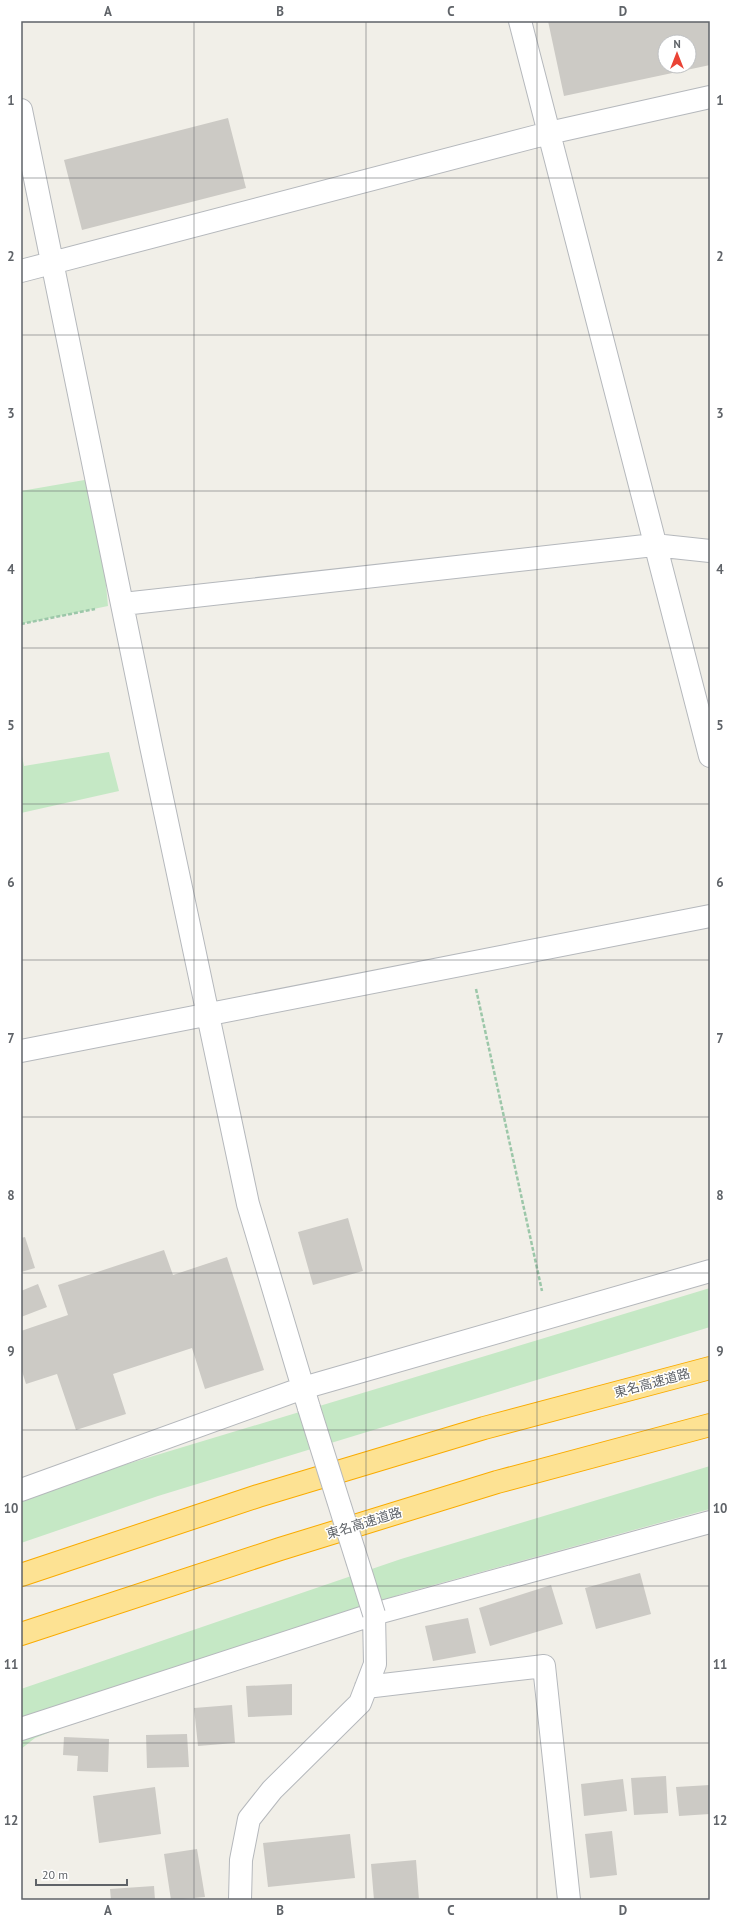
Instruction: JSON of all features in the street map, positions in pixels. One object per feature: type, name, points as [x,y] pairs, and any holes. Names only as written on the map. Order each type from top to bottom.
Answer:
[{"type":"highway","name":"東名高速道路","points":[[21,1575],[258,1496],[484,1428],[710,1368]]},
{"type":"highway","name":"東名高速道路","points":[[21,1634],[280,1549],[497,1482],[710,1425]]},
{"type":"street","points":[[520,21],[654,546],[710,756]]},
{"type":"street","points":[[21,271],[549,133],[710,97]]},
{"type":"street","points":[[21,110],[207,1015],[248,1204],[306,1398],[374,1614],[375,1664],[360,1703],[272,1790],[248,1819],[241,1860],[240,1900]]},
{"type":"street","points":[[122,604],[654,546],[710,551]]},
{"type":"street","points":[[21,1052],[710,916]]},
{"type":"street","points":[[21,1490],[547,1318],[710,1271]]},
{"type":"street","points":[[21,1729],[374,1614],[710,1522]]},
{"type":"street","points":[[366,1687],[544,1666],[569,1900]]},
{"type":"path","points":[[21,624],[122,604]]},
{"type":"path","points":[[470,963],[547,1318]]},
{"type":"green space","points":[[96,478],[108,606],[21,624],[21,491]]},
{"type":"green space","points":[[21,751],[24,766],[109,752],[119,791],[21,813]]},
{"type":"green space","points":[[710,1288],[710,1327],[158,1496],[21,1543],[21,1496]]},
{"type":"green space","points":[[710,1466],[710,1509],[401,1594],[35,1738],[21,1749],[21,1689],[401,1559]]},
{"type":"building","points":[[548,21],[710,21],[710,65],[697,68],[697,34],[657,34],[657,74],[668,74],[564,96]]},
{"type":"building","points":[[228,118],[246,188],[82,230],[64,160]]},
{"type":"building","points":[[348,1218],[363,1271],[313,1285],[298,1232]]},
{"type":"building","points":[[25,1237],[35,1268],[21,1272],[21,1238]]},
{"type":"building","points":[[164,1250],[173,1275],[227,1257],[264,1370],[205,1389],[192,1348],[113,1374],[126,1414],[76,1430],[57,1374],[26,1384],[21,1368],[21,1331],[68,1315],[58,1285]]},
{"type":"building","points":[[38,1284],[47,1307],[21,1317],[21,1291]]},
{"type":"building","points":[[640,1573],[651,1614],[596,1629],[585,1588]]},
{"type":"building","points":[[551,1585],[563,1624],[490,1646],[479,1608]]},
{"type":"building","points":[[468,1618],[476,1653],[433,1661],[425,1626]]},
{"type":"building","points":[[292,1684],[292,1715],[248,1717],[246,1686]]},
{"type":"building","points":[[232,1705],[235,1743],[198,1746],[194,1708]]},
{"type":"building","points":[[187,1734],[189,1767],[147,1768],[146,1735]]},
{"type":"building","points":[[64,1737],[109,1739],[108,1772],[77,1771],[78,1756],[63,1755]]},
{"type":"building","points":[[666,1776],[668,1813],[634,1815],[631,1778]]},
{"type":"building","points":[[623,1779],[627,1811],[584,1816],[581,1784]]},
{"type":"building","points":[[710,1785],[710,1814],[679,1816],[676,1787]]},
{"type":"building","points":[[155,1787],[161,1834],[99,1843],[93,1796]]},
{"type":"building","points":[[612,1831],[617,1875],[590,1878],[585,1834]]},
{"type":"building","points":[[350,1834],[355,1878],[268,1887],[263,1843]]},
{"type":"building","points":[[197,1849],[205,1897],[171,1900],[164,1854]]},
{"type":"building","points":[[416,1860],[419,1900],[374,1900],[371,1864]]},
{"type":"building","points":[[154,1886],[155,1900],[111,1900],[110,1889]]}]
